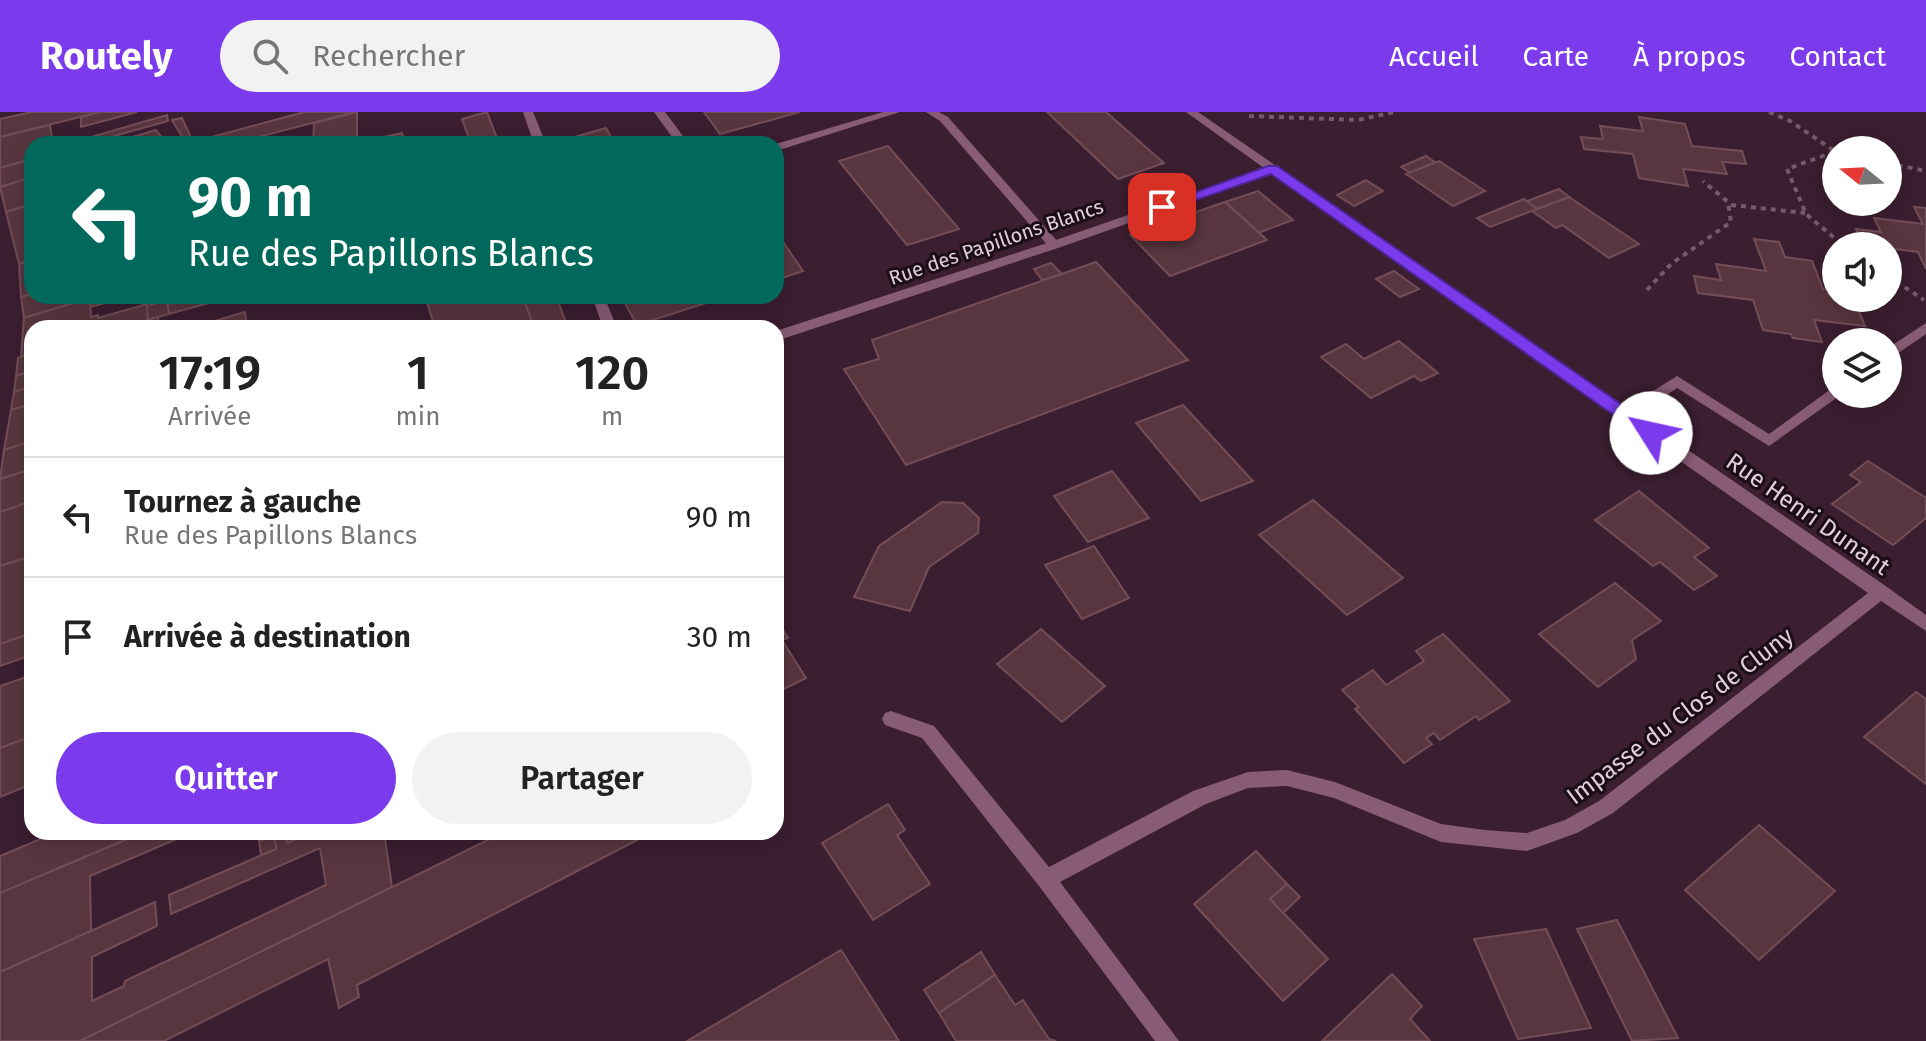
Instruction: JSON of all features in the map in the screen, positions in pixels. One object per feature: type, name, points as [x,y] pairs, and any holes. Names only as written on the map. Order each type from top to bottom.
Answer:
[{"type":"street","points":[[528,112],[537,136]]},
{"type":"street","points":[[659,112],[677,136]]},
{"type":"street","points":[[784,146],[895,112]]},
{"type":"street","points":[[931,112],[944,119],[1054,245]]},
{"type":"street","name":"Rue Henri Dunant","points":[[1191,112],[1926,624]]},
{"type":"street","name":"Rue des Papillons Blancs","points":[[784,333],[1273,169]]},
{"type":"street","points":[[1902,345],[1926,327]]},
{"type":"street","points":[[1626,415],[1677,381],[1769,441],[1822,403]]},
{"type":"street","name":"Impasse du Clos de Cluny","points":[[1046,879],[1200,797],[1248,780],[1287,778],[1335,790],[1441,833],[1527,842],[1570,827],[1606,807],[1881,592]]},
{"type":"street","points":[[891,719],[928,732],[1046,879],[1168,1041]]},
{"type":"path","points":[[1214,128],[1246,116],[1339,121],[1394,112]]},
{"type":"path","points":[[1769,112],[1790,121],[1822,143]]},
{"type":"path","points":[[1822,157],[1787,169],[1806,214],[1824,232]]},
{"type":"path","points":[[1902,166],[1926,171]]},
{"type":"path","points":[[1647,290],[1671,264],[1731,222],[1731,205],[1723,193],[1703,181]]},
{"type":"path","points":[[1731,205],[1806,214]]},
{"type":"path","points":[[1902,286],[1926,302]]},
{"type":"building","points":[[32,112],[100,112],[0,137],[0,119]]},
{"type":"building","points":[[100,112],[137,112],[81,127],[81,117]]},
{"type":"building","points":[[304,112],[355,112],[262,136],[215,136]]},
{"type":"building","points":[[357,112],[357,136],[313,136],[314,123]]},
{"type":"building","points":[[487,112],[496,136],[468,136],[462,119]]},
{"type":"building","points":[[704,112],[800,112],[720,134]]},
{"type":"building","points":[[1047,112],[1106,112],[1164,163],[1118,179]]},
{"type":"building","points":[[167,115],[168,121],[114,136],[95,136]]},
{"type":"building","points":[[1639,117],[1685,124],[1692,146],[1742,151],[1746,164],[1722,162],[1727,174],[1683,169],[1688,186],[1639,178],[1633,154],[1584,149],[1581,137],[1603,139],[1600,126],[1643,131]]},
{"type":"building","points":[[182,118],[190,136],[182,136],[172,120]]},
{"type":"building","points":[[50,125],[52,136],[24,136],[24,161],[0,168],[0,137]]},
{"type":"building","points":[[606,128],[610,136],[578,136]]},
{"type":"building","points":[[156,130],[161,136],[136,136]]},
{"type":"building","points":[[888,146],[959,229],[907,245],[839,161]]},
{"type":"building","points":[[1426,156],[1435,162],[1411,173],[1401,167]]},
{"type":"building","points":[[24,161],[24,180],[0,187],[0,168]]},
{"type":"building","points":[[1439,161],[1485,191],[1453,206],[1406,174]]},
{"type":"building","points":[[24,180],[24,206],[6,212],[0,187]]},
{"type":"building","points":[[1366,180],[1383,191],[1354,206],[1337,195]]},
{"type":"building","points":[[1559,189],[1569,197],[1537,209],[1527,201]]},
{"type":"building","points":[[1258,191],[1293,220],[1258,233],[1225,202]]},
{"type":"building","points":[[1569,197],[1639,244],[1609,258],[1562,225],[1556,228],[1532,211]]},
{"type":"building","points":[[1524,199],[1537,209],[1490,227],[1477,218]]},
{"type":"building","points":[[1225,202],[1267,240],[1170,276],[1130,235]]},
{"type":"building","points":[[24,206],[24,262],[19,264],[6,212]]},
{"type":"building","points":[[1914,207],[1926,208],[1926,269],[1918,252],[1902,250],[1902,232],[1881,232],[1874,218],[1923,224]]},
{"type":"building","points":[[1754,239],[1779,242],[1785,257],[1812,261],[1822,286],[1822,312],[1859,312],[1865,326],[1814,320],[1822,342],[1763,330],[1753,300],[1698,293],[1694,276],[1721,280],[1716,264],[1766,271]]},
{"type":"building","points":[[784,243],[803,271],[784,277]]},
{"type":"building","points":[[24,262],[24,296],[21,297],[19,264]]},
{"type":"building","points":[[1096,262],[1188,360],[906,465],[844,369],[879,359],[872,340]]},
{"type":"building","points":[[1051,263],[1062,274],[1042,280],[1034,269]]},
{"type":"building","points":[[1394,271],[1419,289],[1400,297],[1376,279]]},
{"type":"building","points":[[24,296],[24,304],[70,304],[24,318],[21,297]]},
{"type":"building","points":[[70,304],[90,304],[91,317],[98,315],[98,318],[147,304],[148,320],[24,320],[24,355],[21,356],[24,318]]},
{"type":"building","points":[[168,304],[205,304],[169,314]]},
{"type":"building","points":[[168,304],[169,314],[148,320],[147,306]]},
{"type":"building","points":[[427,304],[526,304],[531,320],[432,320]]},
{"type":"building","points":[[526,304],[559,304],[565,320],[531,320]]},
{"type":"building","points":[[625,304],[703,304],[653,320],[634,320]]},
{"type":"building","points":[[245,312],[246,320],[218,320]]},
{"type":"building","points":[[1399,341],[1438,373],[1421,381],[1414,376],[1371,398],[1321,357],[1346,344],[1364,359]]},
{"type":"building","points":[[24,356],[24,374],[16,376],[18,358]]},
{"type":"building","points":[[24,374],[24,389],[14,392],[16,376]]},
{"type":"building","points":[[24,389],[24,406],[11,410],[14,392]]},
{"type":"building","points":[[1183,405],[1253,481],[1201,501],[1136,423]]},
{"type":"building","points":[[24,406],[24,444],[4,450],[11,410]]},
{"type":"building","points":[[24,444],[24,472],[0,479],[4,450]]},
{"type":"building","points":[[1868,461],[1926,498],[1926,518],[1893,545],[1832,504],[1861,482],[1850,475]]},
{"type":"building","points":[[1112,471],[1149,518],[1088,542],[1054,496]]},
{"type":"building","points":[[24,472],[24,504],[0,512],[0,479]]},
{"type":"building","points":[[1639,491],[1709,548],[1694,557],[1717,576],[1694,590],[1660,562],[1653,566],[1595,520]]},
{"type":"building","points":[[1313,500],[1403,578],[1347,615],[1259,535]]},
{"type":"building","points":[[942,502],[963,503],[979,518],[978,533],[929,567],[910,611],[854,597],[879,546]]},
{"type":"building","points":[[24,504],[24,558],[0,566],[0,512]]},
{"type":"building","points":[[1094,546],[1129,598],[1082,619],[1045,565]]},
{"type":"building","points":[[24,558],[24,636],[0,644],[0,566]]},
{"type":"building","points":[[1615,583],[1661,621],[1632,640],[1636,659],[1598,687],[1539,634]]},
{"type":"building","points":[[1041,629],[1105,686],[1062,722],[997,664]]},
{"type":"building","points":[[1443,634],[1510,701],[1479,720],[1476,716],[1440,740],[1434,733],[1426,738],[1432,744],[1404,763],[1342,690],[1373,670],[1386,685],[1424,661],[1416,651]]},
{"type":"building","points":[[24,636],[24,658],[0,666],[0,644]]},
{"type":"building","points":[[784,643],[806,678],[784,689]]},
{"type":"building","points":[[24,678],[24,739],[0,748],[0,686]]},
{"type":"building","points":[[1916,692],[1926,699],[1926,784],[1864,737]]},
{"type":"building","points":[[24,739],[24,787],[0,797],[0,748]]},
{"type":"building","points":[[888,804],[905,830],[897,835],[930,884],[873,920],[822,843]]},
{"type":"building","points":[[1759,825],[1835,891],[1759,960],[1685,890]]},
{"type":"building","points":[[38,840],[125,840],[0,893],[0,856]]},
{"type":"building","points":[[125,840],[174,840],[90,876],[91,931],[0,972],[0,893]]},
{"type":"building","points":[[275,840],[287,840],[287,843],[294,840],[385,840],[392,887],[80,1041],[0,1041],[0,972],[155,902],[157,926],[92,957],[92,1001],[124,986],[125,981],[326,885],[320,848],[171,914],[169,895],[276,849]]},
{"type":"building","points":[[275,840],[276,849],[261,855],[259,841]]},
{"type":"building","points":[[488,840],[637,840],[357,985],[359,997],[339,1008],[328,959],[164,1041],[80,1041]]},
{"type":"building","points":[[1256,851],[1287,884],[1270,899],[1328,959],[1283,1001],[1194,904]]},
{"type":"building","points":[[1287,884],[1300,897],[1283,913],[1270,899]]},
{"type":"building","points":[[1617,920],[1678,1038],[1632,1041],[1577,929]]},
{"type":"building","points":[[1546,929],[1591,1028],[1518,1039],[1474,939]]},
{"type":"building","points":[[841,950],[899,1041],[687,1041]]},
{"type":"building","points":[[981,952],[995,975],[939,1013],[924,990]]},
{"type":"building","points":[[1392,974],[1422,1006],[1410,1019],[1430,1041],[1322,1041]]},
{"type":"building","points":[[995,975],[1015,1005],[1023,1000],[1049,1039],[1056,1041],[956,1041],[939,1013]]},
{"type":"route","points":[[1162,207],[1273,169],[1651,433]]}]
